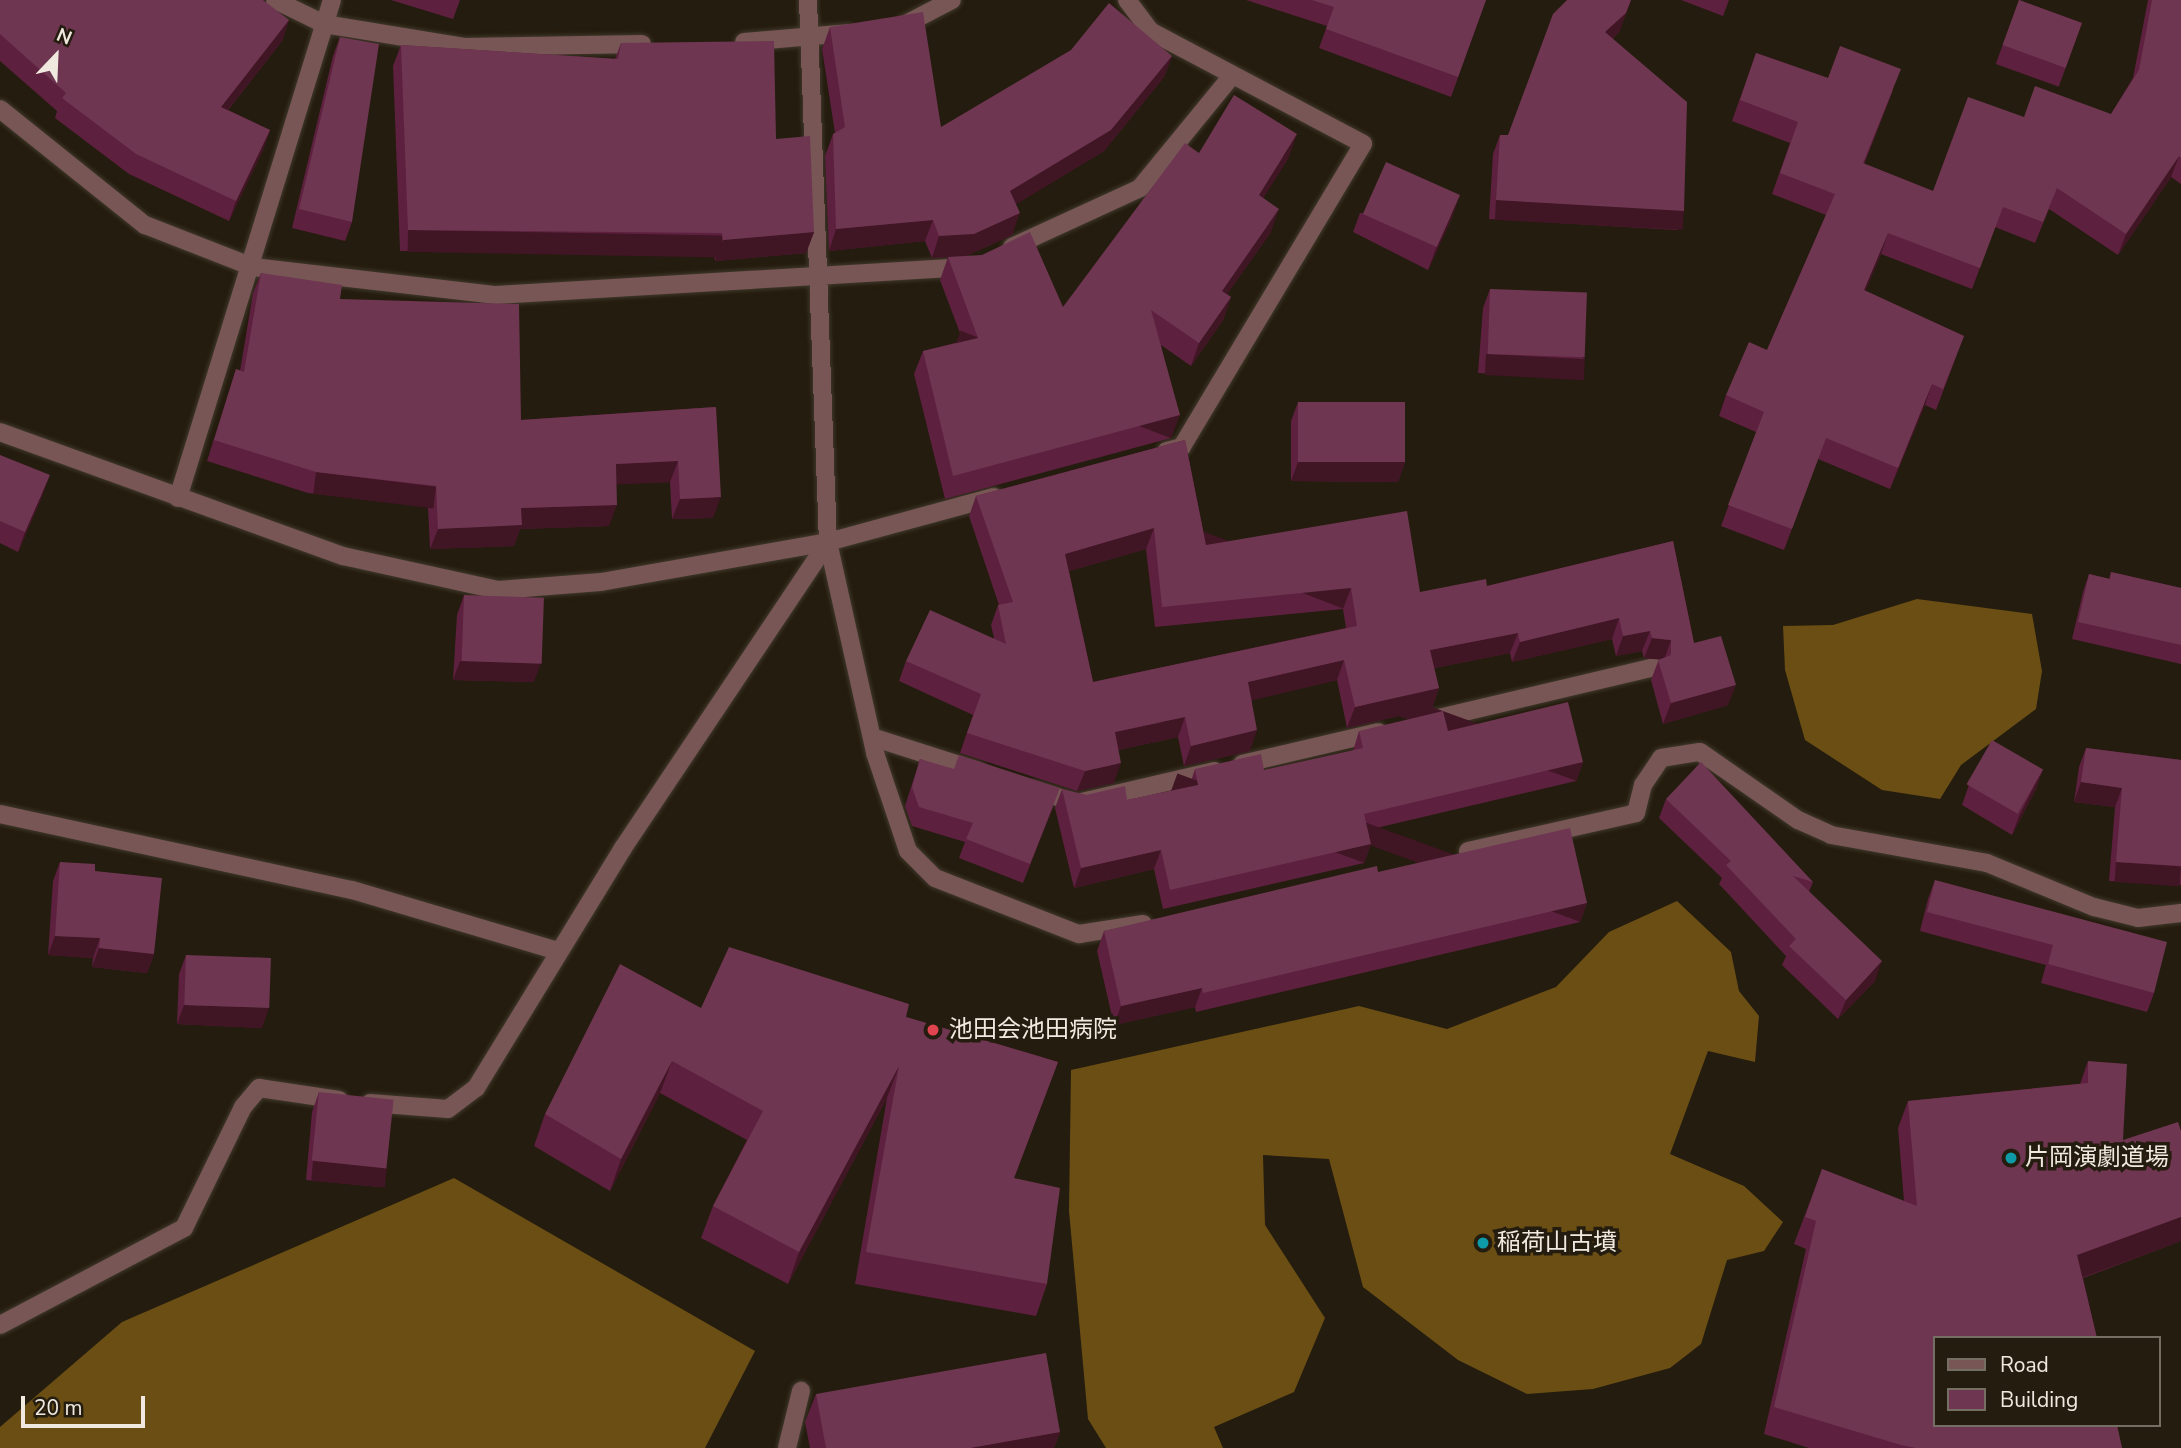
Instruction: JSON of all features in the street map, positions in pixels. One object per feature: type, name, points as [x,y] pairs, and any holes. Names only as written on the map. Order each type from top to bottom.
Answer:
[{"type":"street","points":[[275,0],[324,24],[464,47],[668,43]]},
{"type":"street","points":[[178,498],[253,267],[332,0]]},
{"type":"street","points":[[808,0],[815,273],[828,542],[872,737],[908,851],[935,878],[1079,934],[1170,919]]},
{"type":"street","points":[[723,42],[809,39],[910,24],[952,0]]},
{"type":"street","points":[[1127,0],[1150,31],[1231,77],[1363,144],[1182,447],[1143,457]]},
{"type":"street","points":[[0,109],[145,225],[253,267],[496,295],[987,258],[1140,188],[1231,77]]},
{"type":"street","points":[[0,432],[343,556],[498,590],[601,582],[828,542],[1012,493]]},
{"type":"street","points":[[0,1325],[184,1228],[243,1107],[259,1088],[448,1109],[476,1088],[558,951],[828,542]]},
{"type":"street","points":[[872,737],[1077,803],[1655,667]]},
{"type":"street","points":[[1449,856],[1636,813],[1643,785],[1661,758],[1700,752],[1798,820],[1831,835],[1987,863],[2094,907],[2138,918],[2181,913]]},
{"type":"street","points":[[0,814],[352,890],[558,951]]},
{"type":"street","points":[[787,1448],[801,1391]]},
{"type":"shaded area","points":[[1917,599],[2032,614],[2042,671],[2036,709],[1961,765],[1940,799],[1882,790],[1805,740],[1785,670],[1783,626],[1833,625]]},
{"type":"shaded area","points":[[1677,901],[1731,952],[1739,991],[1759,1016],[1755,1062],[1708,1051],[1670,1154],[1744,1186],[1783,1222],[1764,1251],[1727,1260],[1701,1344],[1670,1368],[1593,1389],[1527,1394],[1458,1360],[1363,1287],[1329,1159],[1263,1155],[1265,1225],[1325,1318],[1294,1392],[1214,1427],[1223,1448],[1106,1448],[1088,1419],[1069,1211],[1071,1070],[1359,1006],[1447,1029],[1556,987],[1609,932]]},
{"type":"shaded area","points":[[454,1178],[755,1351],[705,1448],[0,1448],[0,1427],[122,1322]]},
{"type":"building","points":[[0,0],[263,0],[289,20],[221,107],[270,130],[236,201],[136,154],[62,98],[66,93],[0,34]]},
{"type":"building","points":[[1312,0],[1486,0],[1458,77],[1326,29],[1334,7]]},
{"type":"building","points":[[1567,0],[1631,0],[1626,13],[1605,32],[1687,102],[1684,211],[1496,200],[1500,135],[1508,135],[1553,14]]},
{"type":"building","points":[[2019,0],[2082,23],[2066,68],[2003,45]]},
{"type":"building","points":[[2152,0],[2181,0],[2181,158],[2179,156],[2126,234],[2057,188],[2043,222],[2003,207],[1980,268],[1888,233],[1864,290],[1964,336],[1943,389],[1932,384],[1898,468],[1826,438],[1792,529],[1728,505],[1764,412],[1726,395],[1749,342],[1767,350],[1835,194],[1780,173],[1798,122],[1740,100],[1756,53],[1828,78],[1840,46],[1901,69],[1863,163],[1933,191],[1968,97],[2024,117],[2035,86],[2111,114],[2139,70]]},
{"type":"building","points":[[1109,3],[1172,56],[1111,130],[1010,191],[1020,213],[974,234],[939,236],[933,220],[836,229],[833,134],[845,127],[830,27],[923,12],[941,127],[1071,50]]},
{"type":"building","points":[[340,37],[379,44],[352,222],[299,209]]},
{"type":"building","points":[[774,41],[776,139],[810,136],[814,232],[723,240],[722,233],[408,230],[401,45],[618,59],[621,43]]},
{"type":"building","points":[[1234,95],[1297,134],[1259,195],[1279,209],[1222,291],[1231,297],[1199,343],[1151,310],[1180,415],[953,476],[923,351],[978,338],[948,257],[982,255],[1030,232],[1063,307],[1185,143],[1199,153]]},
{"type":"building","points":[[1386,162],[1460,195],[1437,247],[1363,214]]},
{"type":"building","points":[[261,273],[342,285],[340,299],[519,304],[521,420],[716,407],[721,497],[680,499],[678,461],[616,464],[617,505],[521,508],[522,525],[438,529],[436,486],[316,472],[214,440],[236,369],[244,372]]},
{"type":"building","points":[[1490,289],[1587,292],[1585,357],[1488,354]]},
{"type":"building","points":[[1298,402],[1405,402],[1405,462],[1298,462]]},
{"type":"building","points":[[1185,440],[1206,545],[1407,511],[1420,592],[1486,579],[1487,586],[1673,541],[1694,643],[1721,636],[1736,685],[1671,703],[1658,660],[1671,655],[1671,640],[1652,638],[1650,631],[1623,636],[1619,618],[1520,642],[1518,633],[1430,650],[1439,688],[1355,707],[1344,660],[1248,682],[1257,730],[1191,746],[1185,717],[1115,732],[1121,763],[1085,771],[967,733],[981,694],[906,661],[930,610],[1006,644],[998,605],[1013,602],[976,496]],"holes":[[[1154,528],[1162,607],[1351,588],[1357,626],[1093,682],[1065,554]]]},
{"type":"building","points":[[0,455],[50,475],[25,532],[0,521]]},
{"type":"building","points":[[2111,572],[2181,588],[2181,645],[2078,622],[2089,574],[2110,579]]},
{"type":"building","points":[[464,595],[544,598],[542,664],[462,661]]},
{"type":"building","points":[[1568,702],[1583,762],[1364,814],[1371,844],[1170,890],[1161,850],[1081,868],[1062,789],[1086,795],[1125,786],[1127,800],[1198,785],[1195,769],[1261,754],[1264,770],[1363,748],[1359,731],[1443,711],[1448,731]]},
{"type":"building","points":[[1992,740],[2043,769],[2018,814],[1966,784]]},
{"type":"building","points":[[2086,748],[2181,760],[2181,866],[2116,862],[2122,788],[2081,782]]},
{"type":"building","points":[[959,755],[1060,788],[1030,864],[966,839],[973,823],[919,807],[912,787],[920,759],[954,769]]},
{"type":"building","points":[[1701,762],[1813,882],[1793,876],[1882,961],[1846,1000],[1789,946],[1796,939],[1726,865],[1731,861],[1666,799]]},
{"type":"building","points":[[1570,828],[1587,903],[1203,993],[1202,988],[1121,1006],[1104,931],[1377,866],[1378,872]]},
{"type":"building","points":[[60,862],[95,864],[95,871],[162,878],[154,954],[99,948],[100,938],[55,936]]},
{"type":"building","points":[[1935,880],[2167,942],[2154,993],[2048,964],[2053,945],[1927,912]]},
{"type":"building","points":[[729,947],[909,1004],[906,1017],[1058,1062],[1014,1178],[1060,1188],[1047,1284],[866,1252],[899,1066],[799,1252],[713,1206],[763,1111],[672,1061],[621,1159],[545,1114],[620,964],[701,1008]]},
{"type":"building","points":[[186,955],[271,958],[269,1008],[184,1005]]},
{"type":"building","points":[[2088,1061],[2127,1064],[2123,1140],[2178,1122],[2181,1131],[2181,1217],[2077,1255],[2097,1336],[1932,1336],[1932,1427],[2117,1427],[2122,1448],[1916,1448],[1774,1407],[1816,1221],[1805,1217],[1822,1169],[1917,1206],[1908,1101],[2088,1083]]},
{"type":"building","points":[[319,1092],[394,1100],[386,1168],[312,1161]]},
{"type":"building","points":[[1046,1353],[1060,1432],[970,1448],[826,1448],[816,1394]]},
{"type":"place","name":"池田会池田病院","points":[[933,1030]]},
{"type":"place","name":"片岡演劇道場","points":[[2011,1158]]},
{"type":"place","name":"稲荷山古墳","points":[[1483,1243]]}]
